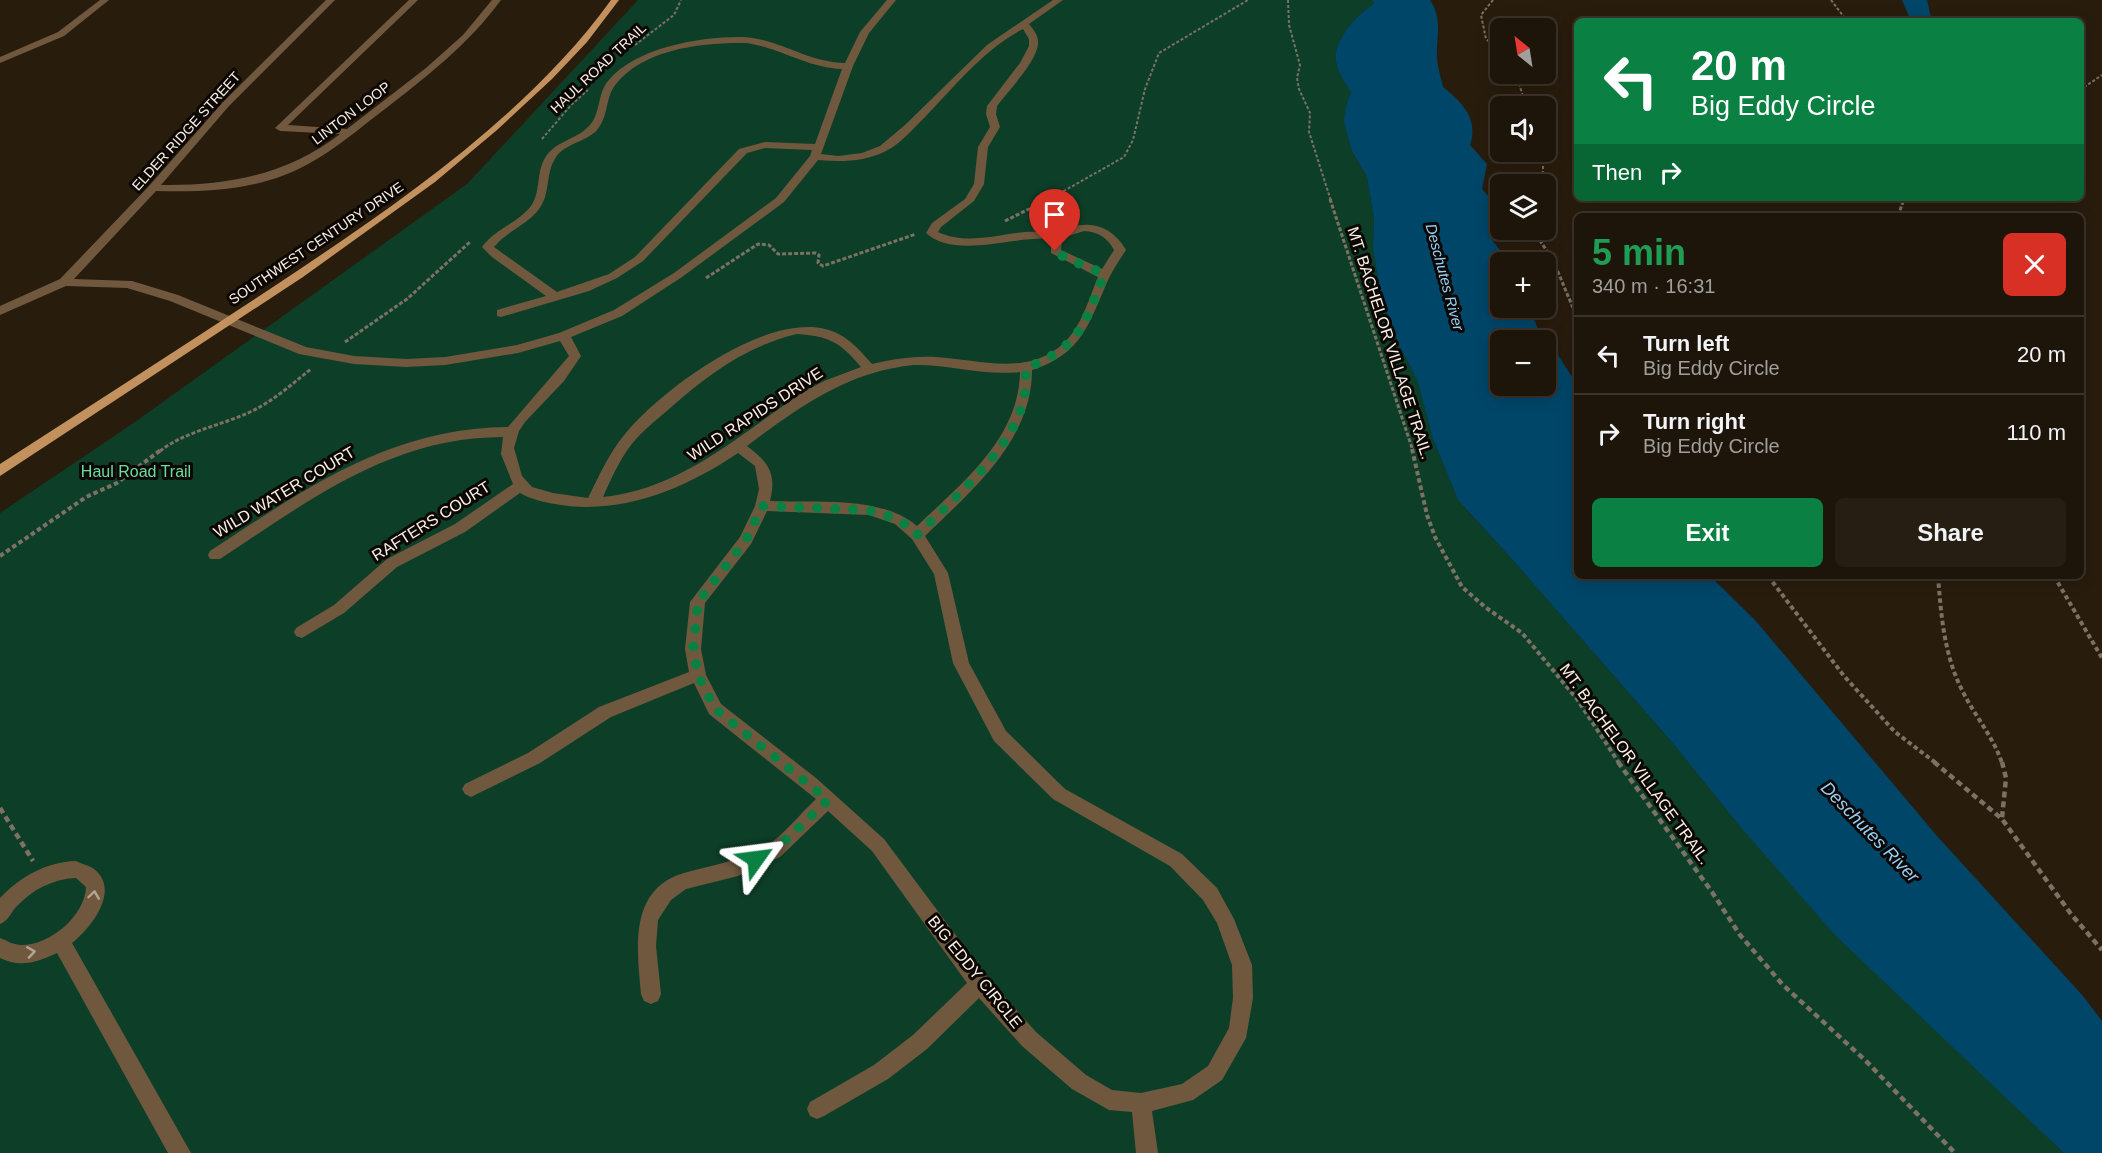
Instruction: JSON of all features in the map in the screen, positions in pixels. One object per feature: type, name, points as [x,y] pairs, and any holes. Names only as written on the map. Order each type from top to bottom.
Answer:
[{"type":"main road","name":"SOUTHWEST CENTURY DRIVE","points":[[0,471],[334,251],[426,186],[484,138],[545,81],[587,36],[615,0]]},
{"type":"street","points":[[0,60],[61,34],[105,0]]},
{"type":"street","name":"ELDER RIDGE STREET","points":[[64,282],[153,189],[226,104],[331,0]]},
{"type":"street","points":[[350,132],[280,128],[414,0]]},
{"type":"street","name":"LINTON LOOP","points":[[153,189],[198,189],[240,184],[278,174],[322,153],[429,70],[466,37],[497,0]]},
{"type":"street","points":[[0,311],[64,282],[128,284],[230,320],[303,351],[354,360],[406,363],[445,361],[518,349],[563,336],[618,313],[678,275],[780,200],[818,152],[848,66],[865,32],[892,0]]},
{"type":"street","points":[[501,314],[585,288],[613,276],[639,259],[743,151],[765,145],[818,152],[838,159],[864,156],[884,148],[909,128],[990,47],[1059,0]]},
{"type":"street","points":[[1024,23],[1034,40],[1034,48],[992,106],[991,114],[995,127],[983,147],[979,184],[969,201],[932,230],[934,235],[941,238],[974,243],[1034,234],[1057,236],[1055,251],[1063,257],[1092,267],[1104,275]]},
{"type":"street","points":[[556,297],[488,247],[493,239],[521,221],[536,206],[543,193],[549,159],[562,146],[590,131],[602,117],[603,98],[612,81],[633,65],[658,54],[709,42],[746,40],[769,45],[817,63],[848,66]]},
{"type":"street","name":"WILD RAPIDS DRIVE","points":[[521,485],[527,490],[579,504],[614,502],[697,472],[812,393],[847,376],[902,362],[937,361],[983,369],[1026,368],[1045,361],[1068,347],[1084,325],[1104,275],[1120,250],[1115,238],[1091,227],[1078,227],[1057,236]]},
{"type":"street","points":[[593,503],[609,468],[632,435],[701,373],[742,347],[782,332],[806,330],[825,333],[848,342],[861,355],[869,369]]},
{"type":"street","points":[[521,485],[511,463],[507,444],[512,432],[570,365],[575,356],[563,336]]},
{"type":"street","points":[[917,535],[1003,445],[1025,393],[1026,368]]},
{"type":"street","name":"WILD WATER COURT","points":[[215,555],[342,475],[389,453],[435,438],[479,432],[512,432]]},
{"type":"street","name":"BIG EDDY CIRCLE","points":[[737,445],[761,464],[766,489],[762,506],[746,540],[698,602],[693,649],[698,675],[715,709],[828,800],[878,845],[980,984],[1029,1039],[1078,1082],[1109,1100],[1141,1103],[1186,1093],[1215,1072],[1239,1031],[1243,998],[1242,965],[1225,920],[1210,894],[1176,860],[1059,794],[1000,736],[961,663],[941,573],[917,535],[900,520],[868,510],[762,506]]},
{"type":"street","name":"RAFTERS COURT","points":[[302,632],[339,609],[392,563],[460,528],[521,485]]},
{"type":"street","points":[[471,789],[534,758],[605,712],[698,675]]},
{"type":"street","points":[[651,994],[646,946],[649,918],[664,894],[682,882],[738,868],[774,851],[828,800]]},
{"type":"street","points":[[0,915],[20,891],[43,876],[66,870],[85,873],[95,885],[94,903],[82,923],[61,941],[36,952],[13,954],[0,947]]},
{"type":"street","points":[[61,941],[180,1153]]},
{"type":"street","points":[[817,1109],[881,1072],[920,1042],[980,984]]},
{"type":"street","points":[[1141,1103],[1147,1153]]},
{"type":"path","name":"HAUL ROAD TRAIL","points":[[628,52],[642,37],[674,15],[681,0]]},
{"type":"path","points":[[997,225],[1124,157],[1132,147],[1137,130],[1138,114],[1153,63],[1159,53],[1248,0]]},
{"type":"path","name":"MT. BACHELOR VILLAGE TRAIL.","points":[[1288,0],[1289,25],[1300,65],[1297,78],[1299,89],[1310,113],[1309,132],[1379,354],[1417,463],[1427,515],[1435,537],[1462,586],[1485,607],[1522,633],[1577,699],[1626,774],[1712,892],[1740,935],[1783,985],[1865,1060],[1955,1153]]},
{"type":"path","points":[[1490,42],[1486,39],[1481,15],[1493,0]]},
{"type":"path","points":[[1831,0],[1845,18]]},
{"type":"path","points":[[2084,87],[2102,75]]},
{"type":"path","name":"HAUL ROAD TRAIL","points":[[536,147],[572,104],[589,89]]},
{"type":"path","points":[[700,282],[758,244],[768,245],[778,254],[816,253],[819,255],[818,263],[823,266],[932,230]]},
{"type":"path","points":[[1543,240],[1554,260],[1574,310]]},
{"type":"path","points":[[0,556],[86,497],[117,483],[167,446],[259,407],[364,328],[408,299],[472,241]]},
{"type":"path","points":[[1770,579],[1844,676],[1895,732],[1946,771],[2002,819],[2071,914],[2102,950]]},
{"type":"path","points":[[1938,579],[1945,636],[1958,680],[1989,735],[2006,775],[2001,804],[2002,819]]},
{"type":"path","points":[[2056,579],[2102,658]]},
{"type":"path","points":[[0,808],[43,876]]},
{"type":"green space","name":"Haul Road Trail","points":[[638,0],[1372,0],[1374,4],[1354,21],[1342,37],[1338,45],[1336,62],[1351,92],[1346,106],[1352,151],[1367,177],[1374,220],[1373,249],[1381,296],[1399,345],[1417,380],[1433,439],[1458,500],[1670,740],[1738,824],[1984,1075],[2064,1153],[0,1153],[0,513],[135,422],[467,184]]},
{"type":"water","name":"Deschutes River","points":[[1372,0],[1430,0],[1438,21],[1437,59],[1443,87],[1467,112],[1472,127],[1470,145],[1487,164],[1482,189],[1490,198],[1490,240],[1501,252],[1490,252],[1490,318],[1534,318],[1538,330],[1490,330],[1490,396],[1556,396],[1556,354],[1574,380],[1574,579],[1713,579],[1755,620],[1937,836],[2083,996],[2102,1021],[2102,1153],[2064,1153],[1835,935],[1738,824],[1670,740],[1458,500],[1433,439],[1417,380],[1399,345],[1381,296],[1373,249],[1374,220],[1367,177],[1352,151],[1344,122],[1351,92],[1338,70],[1336,54],[1338,45],[1348,28],[1374,4]]},
{"type":"water","points":[[1902,0],[1927,0],[1931,18],[1910,18]]},
{"type":"route","points":[[756,859],[774,851],[828,800],[810,783],[715,709],[698,675],[693,649],[698,602],[746,540],[762,506],[868,510],[900,520],[917,535],[1003,445],[1025,393],[1026,368],[1045,361],[1068,347],[1084,325],[1104,275],[1092,267],[1063,257],[1055,251]]}]
